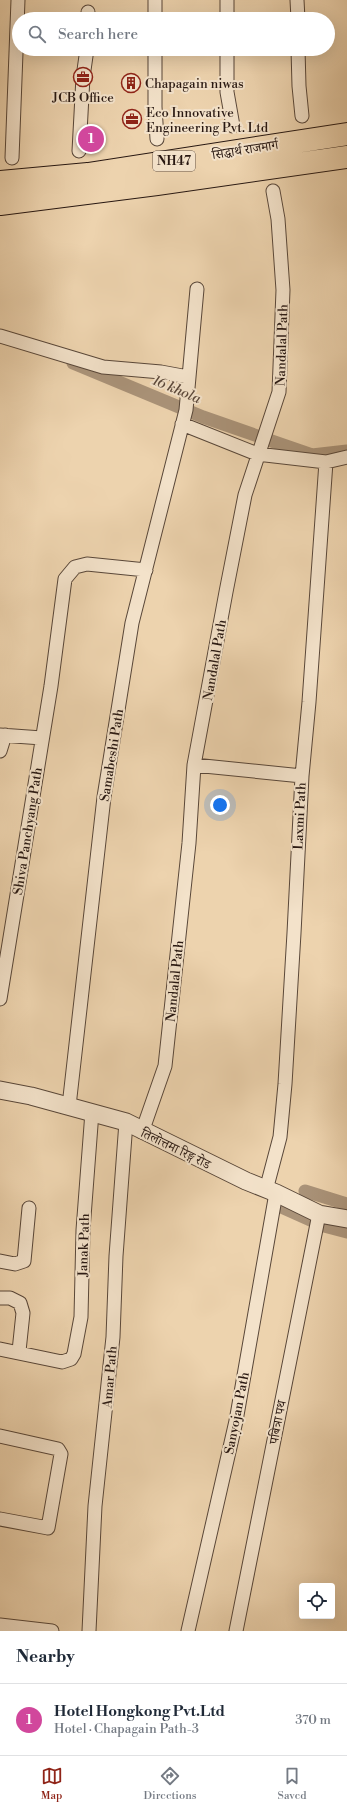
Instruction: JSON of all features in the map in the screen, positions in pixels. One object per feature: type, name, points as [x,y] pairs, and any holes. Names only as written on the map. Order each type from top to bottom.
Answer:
[{"type":"highway","name":"सिद्धार्थ राजमार्ग","points":[[0,182],[88,174],[347,134]]},
{"type":"highway","name":"सिद्धार्थ राजमार्ग","points":[[0,204],[142,186],[347,157]]},
{"type":"street","points":[[18,0],[18,12]]},
{"type":"street","points":[[155,0],[155,12]]},
{"type":"street","points":[[227,0],[227,12]]},
{"type":"street","points":[[297,0],[298,12]]},
{"type":"street","points":[[12,158],[16,56]]},
{"type":"street","points":[[79,151],[82,77],[85,56]]},
{"type":"street","points":[[155,56],[154,107],[157,139]]},
{"type":"street","points":[[227,56],[226,92],[233,126]]},
{"type":"street","points":[[298,56],[302,116]]},
{"type":"street","name":"Nandalal Path","points":[[142,1132],[165,1066],[189,843],[194,765],[245,495],[257,454],[279,392],[283,290],[278,219],[273,191]]},
{"type":"street","name":"Samabeshi Path","points":[[69,1106],[104,797],[132,623],[186,410],[197,289]]},
{"type":"street","points":[[0,336],[103,367],[161,372],[188,377]]},
{"type":"street","points":[[182,424],[257,454],[326,462],[347,458]]},
{"type":"street","name":"Laxmi Path","points":[[271,1191],[280,1137],[285,1084],[302,776],[310,702],[326,462]]},
{"type":"street","name":"Shiva Panchyang Path","points":[[0,999],[10,947],[51,686],[65,579],[75,567],[88,564],[146,570]]},
{"type":"street","points":[[0,751],[2,735],[42,738]]},
{"type":"street","points":[[194,765],[302,776]]},
{"type":"street","name":"तिलोत्तमा रिङ्ग रोड","points":[[0,1090],[31,1096],[126,1122],[142,1132],[319,1214],[347,1219]]},
{"type":"street","name":"Janak Path","points":[[19,1351],[62,1362],[71,1359],[74,1354],[81,1317],[83,1230],[92,1112]]},
{"type":"street","name":"Amar Path","points":[[89,1631],[95,1506],[113,1337],[116,1256],[126,1122]]},
{"type":"street","name":"Sanyojan Path","points":[[188,1631],[236,1421],[271,1191]]},
{"type":"street","points":[[0,1261],[16,1264],[24,1261],[29,1208]]},
{"type":"street","name":"पबित्रा पथ","points":[[236,1631],[319,1214]]},
{"type":"street","points":[[0,1298],[10,1298],[20,1303],[23,1313],[19,1351],[0,1348]]},
{"type":"street","points":[[0,1436],[58,1449],[61,1454],[48,1528],[0,1520]]},
{"type":"street","points":[[0,1626],[52,1631]]},
{"type":"waterway","name":"16 khola","points":[[73,363],[203,417],[312,455],[347,451]]},
{"type":"waterway","points":[[305,1191],[347,1204]]},
{"type":"waterway","points":[[277,1205],[324,1226],[347,1232]]},
{"type":"place","name":"JCB Office","points":[[83,77]]},
{"type":"place","name":"Chapagain niwas","points":[[131,83]]},
{"type":"place","name":"Eco Innovative Engineering Pvt. Ltd","points":[[132,119]]},
{"type":"place","name":"Hotel Hongkong Pvt.Ltd","points":[[91,139]]}]
